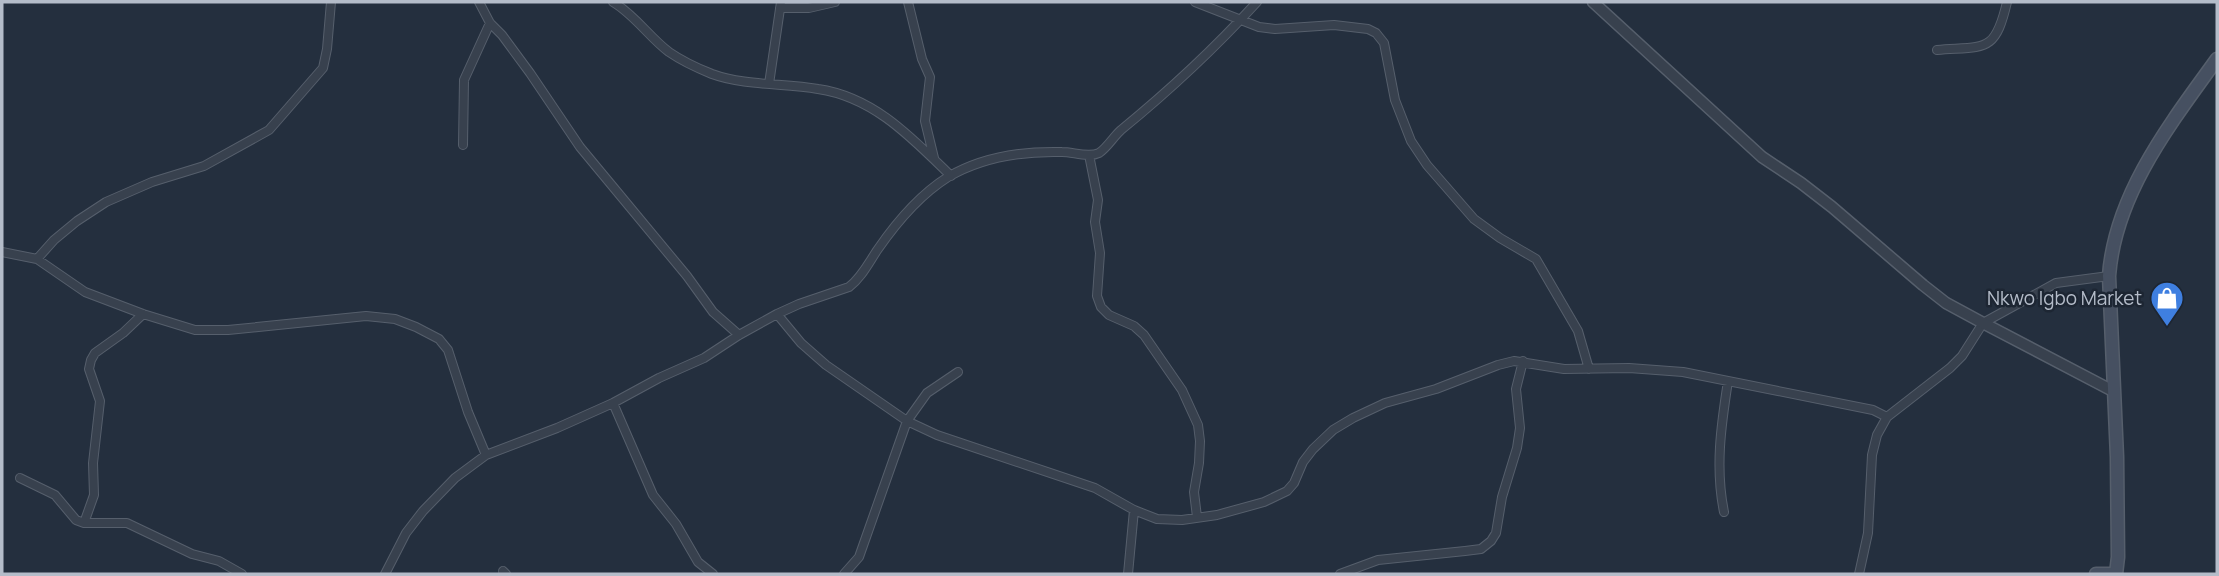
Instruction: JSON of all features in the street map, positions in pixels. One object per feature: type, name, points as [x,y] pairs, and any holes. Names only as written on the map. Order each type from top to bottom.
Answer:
[{"type":"main road","points":[[2096,574],[2116,574],[2118,510],[2109,276],[2117,224],[2136,182],[2181,109],[2217,59]]},
{"type":"street","points":[[37,259],[77,221],[106,202],[143,185],[204,166],[269,130],[323,68],[331,2]]},
{"type":"street","points":[[479,2],[490,23],[530,73],[580,147],[680,267],[713,312],[738,335]]},
{"type":"street","points":[[613,2],[640,23],[667,51],[714,75],[743,81],[821,89],[852,97],[885,116],[951,176]]},
{"type":"street","points":[[769,84],[780,5],[809,8],[835,2]]},
{"type":"street","points":[[908,2],[922,59],[930,77],[925,121],[935,160]]},
{"type":"street","points":[[1195,2],[1259,27],[1275,29],[1334,25],[1368,29],[1381,38],[1395,100],[1411,141],[1427,165],[1475,219],[1500,239],[1536,259],[1578,331],[1589,369]]},
{"type":"street","points":[[385,574],[406,533],[423,511],[455,478],[486,455],[613,403],[704,358],[738,335],[799,303],[842,290],[856,282],[879,247],[915,205],[935,186],[951,176],[981,163],[1021,153],[1064,152],[1089,155],[1100,152],[1119,132],[1189,72],[1257,2]]},
{"type":"street","points":[[1594,2],[1762,157],[1812,191],[1946,303],[2113,391]]},
{"type":"street","points":[[1937,50],[1977,47],[1992,42],[1998,33],[2007,2]]},
{"type":"street","points":[[463,145],[464,80],[490,23]]},
{"type":"street","points":[[1089,155],[1098,200],[1095,222],[1100,253],[1097,296],[1101,307],[1109,315],[1134,326],[1144,335],[1192,409],[1200,441],[1194,492],[1197,517]]},
{"type":"street","points":[[2,252],[37,259],[85,292],[195,330],[239,329],[366,316],[395,319],[416,327],[439,339],[448,350],[468,412],[486,455]]},
{"type":"street","points":[[1859,574],[1868,533],[1872,455],[1877,435],[1887,417],[1950,368],[1962,356],[1983,323],[2056,283],[2109,276]]},
{"type":"street","points":[[84,523],[94,495],[93,463],[100,401],[89,369],[91,360],[95,353],[123,333],[143,314]]},
{"type":"street","points":[[777,314],[801,343],[826,365],[907,421],[937,435],[1095,488],[1134,510],[1157,519],[1197,517],[1239,510],[1264,502],[1287,491],[1294,484],[1303,462],[1313,449],[1333,430],[1353,418],[1385,404],[1472,377],[1498,365],[1523,361],[1564,369],[1683,372],[1872,410],[1887,417]]},
{"type":"street","points":[[1339,574],[1378,560],[1465,551],[1480,548],[1490,541],[1496,533],[1502,497],[1517,448],[1520,428],[1516,388],[1523,361]]},
{"type":"street","points":[[844,574],[859,557],[907,421],[927,393],[958,372]]},
{"type":"street","points":[[1724,512],[1718,472],[1720,434],[1728,381]]},
{"type":"street","points":[[613,403],[653,495],[676,524],[698,562],[713,574]]},
{"type":"street","points":[[20,478],[55,495],[76,520],[84,523],[127,523],[192,554],[219,561],[242,574]]},
{"type":"street","points":[[1128,574],[1134,510]]},
{"type":"place","name":"Nkwo Igbo Market","points":[[2167,328]]}]
